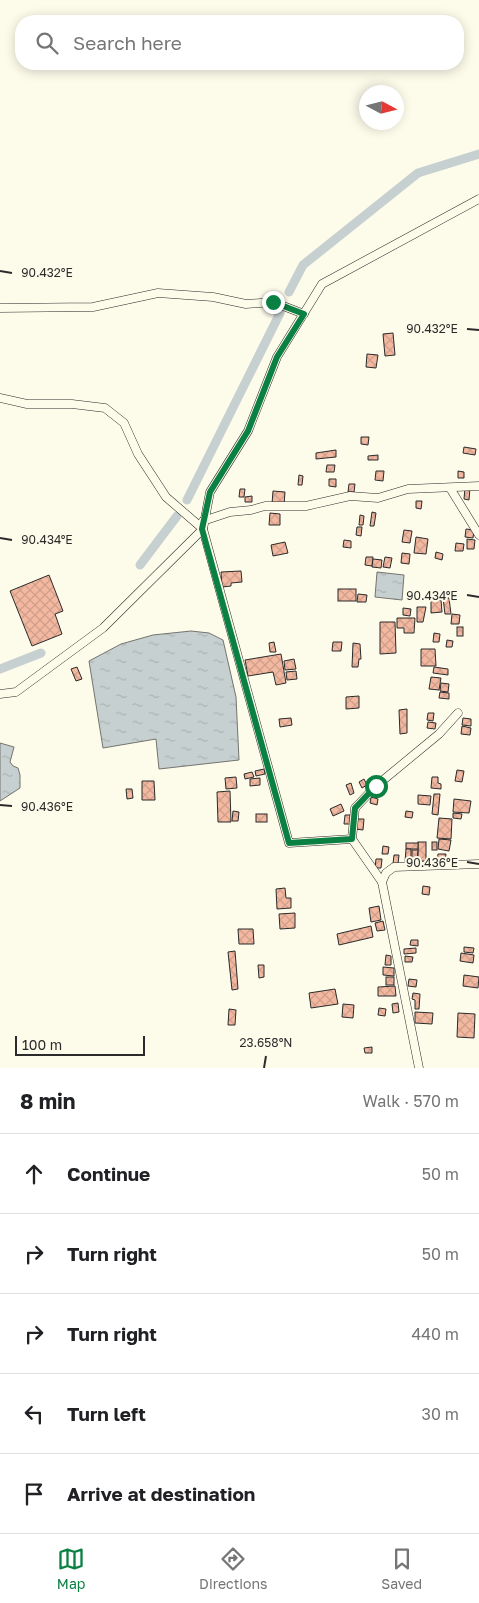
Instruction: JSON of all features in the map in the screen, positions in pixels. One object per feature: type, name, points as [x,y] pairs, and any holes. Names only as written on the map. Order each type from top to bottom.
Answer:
[{"type":"street","points":[[352,839],[289,843],[203,525],[210,492],[248,431],[277,357],[322,284],[479,199]]},
{"type":"street","points":[[0,308],[93,307],[158,293],[213,297],[246,304],[273,302],[304,314]]},
{"type":"street","points":[[0,398],[27,404],[72,404],[105,408],[124,423],[138,454],[166,497],[203,525]]},
{"type":"street","points":[[0,694],[16,692],[102,628],[203,525],[230,512],[251,510],[265,506],[306,506],[350,496],[378,498],[408,489],[479,486]]},
{"type":"street","points":[[450,488],[479,535]]},
{"type":"street","points":[[419,1068],[382,882],[352,839],[355,808],[376,786],[439,734],[458,713]]},
{"type":"street","points":[[382,882],[386,873],[394,867],[479,864]]},
{"type":"water","points":[[377,572],[404,575],[402,600],[375,597]]},
{"type":"water","points":[[191,631],[209,633],[223,640],[236,697],[239,760],[159,769],[156,739],[103,748],[89,661],[121,644],[153,635]]},
{"type":"water","points":[[0,743],[14,747],[10,762],[18,768],[20,788],[0,801]]},
{"type":"building","points":[[393,333],[395,355],[385,356],[383,334]]},
{"type":"building","points":[[367,354],[378,355],[376,368],[366,367]]},
{"type":"building","points":[[361,437],[369,437],[368,445],[361,444]]},
{"type":"building","points":[[464,447],[476,449],[475,455],[463,453]]},
{"type":"building","points":[[336,450],[336,457],[316,459],[316,453]]},
{"type":"building","points":[[378,455],[378,460],[368,460],[368,456]]},
{"type":"building","points":[[327,465],[335,465],[334,472],[326,472]]},
{"type":"building","points":[[376,471],[384,471],[383,481],[375,480]]},
{"type":"building","points":[[458,471],[464,472],[464,478],[458,478]]},
{"type":"building","points":[[299,475],[303,476],[302,485],[298,485]]},
{"type":"building","points":[[329,479],[336,479],[336,487],[329,486]]},
{"type":"building","points":[[349,484],[355,484],[354,492],[348,492]]},
{"type":"building","points":[[465,488],[470,488],[469,500],[464,499]]},
{"type":"building","points":[[240,489],[245,489],[244,497],[239,497]]},
{"type":"building","points":[[273,491],[285,492],[284,505],[272,504]]},
{"type":"building","points":[[252,496],[252,502],[245,502],[245,497]]},
{"type":"building","points":[[416,501],[422,501],[421,509],[416,508]]},
{"type":"building","points":[[372,512],[376,513],[374,526],[370,526]]},
{"type":"building","points":[[270,513],[280,514],[280,525],[269,525]]},
{"type":"building","points":[[360,515],[364,516],[363,525],[359,525]]},
{"type":"building","points":[[357,527],[362,527],[361,536],[356,535]]},
{"type":"building","points":[[466,529],[474,530],[473,538],[465,537]]},
{"type":"building","points":[[404,530],[412,531],[410,543],[402,542]]},
{"type":"building","points":[[416,537],[428,539],[426,554],[414,553]]},
{"type":"building","points":[[467,539],[475,540],[474,549],[467,549]]},
{"type":"building","points":[[344,540],[351,541],[351,548],[343,547]]},
{"type":"building","points":[[285,542],[288,553],[273,556],[271,545]]},
{"type":"building","points":[[456,543],[464,544],[463,551],[455,551]]},
{"type":"building","points":[[436,552],[443,554],[442,560],[435,558]]},
{"type":"building","points":[[402,553],[410,554],[409,564],[401,563]]},
{"type":"building","points":[[366,557],[373,557],[372,566],[365,565]]},
{"type":"building","points":[[385,557],[392,558],[390,568],[383,567]]},
{"type":"building","points":[[373,559],[382,560],[381,568],[372,567]]},
{"type":"building","points":[[241,571],[242,582],[231,583],[231,586],[222,587],[221,572]]},
{"type":"building","points":[[49,575],[63,611],[55,614],[62,634],[32,646],[10,591]]},
{"type":"building","points":[[338,589],[356,589],[356,601],[338,601]]},
{"type":"building","points":[[358,594],[367,595],[366,602],[357,602]]},
{"type":"building","points":[[443,598],[449,598],[451,614],[445,614]]},
{"type":"building","points":[[431,600],[441,600],[442,612],[431,613]]},
{"type":"building","points":[[417,607],[426,607],[423,622],[417,622]]},
{"type":"building","points":[[403,608],[411,609],[410,616],[403,615]]},
{"type":"building","points":[[452,614],[460,615],[459,624],[451,624]]},
{"type":"building","points":[[397,618],[415,618],[414,633],[404,633],[404,628],[397,628]]},
{"type":"building","points":[[380,622],[395,622],[396,653],[380,654]]},
{"type":"building","points":[[457,627],[463,627],[463,636],[457,636]]},
{"type":"building","points":[[434,633],[440,634],[439,642],[433,642]]},
{"type":"building","points":[[447,640],[453,641],[452,647],[446,647]]},
{"type":"building","points":[[274,642],[276,652],[270,652],[269,643]]},
{"type":"building","points":[[333,642],[342,642],[341,651],[332,651]]},
{"type":"building","points":[[353,643],[360,644],[361,659],[359,659],[358,667],[352,667]]},
{"type":"building","points":[[421,649],[435,649],[436,666],[421,666]]},
{"type":"building","points":[[281,654],[286,683],[276,685],[273,672],[248,676],[245,660]]},
{"type":"building","points":[[294,659],[296,669],[285,670],[284,661]]},
{"type":"building","points":[[77,667],[82,679],[76,681],[71,669]]},
{"type":"building","points":[[434,667],[448,669],[448,675],[433,673]]},
{"type":"building","points":[[296,671],[297,679],[287,680],[286,672]]},
{"type":"building","points":[[431,677],[441,678],[439,690],[429,689]]},
{"type":"building","points":[[441,683],[449,684],[448,692],[440,691]]},
{"type":"building","points":[[440,692],[449,693],[449,699],[439,698]]},
{"type":"building","points":[[359,696],[359,708],[346,709],[346,697]]},
{"type":"building","points":[[407,709],[407,733],[400,734],[399,710]]},
{"type":"building","points":[[428,713],[434,713],[433,721],[427,720]]},
{"type":"building","points":[[291,718],[292,725],[280,727],[279,719]]},
{"type":"building","points":[[463,718],[471,719],[471,726],[462,725]]},
{"type":"building","points":[[428,722],[436,723],[435,729],[427,728]]},
{"type":"building","points":[[462,726],[471,728],[470,735],[461,734]]},
{"type":"building","points":[[264,769],[265,774],[256,776],[255,771]]},
{"type":"building","points":[[457,770],[464,771],[462,782],[455,781]]},
{"type":"building","points":[[252,772],[254,777],[245,779],[244,774]]},
{"type":"building","points":[[236,777],[237,788],[226,789],[225,778]]},
{"type":"building","points":[[432,777],[438,777],[441,789],[431,788]]},
{"type":"building","points":[[260,778],[260,785],[250,786],[250,779]]},
{"type":"building","points":[[364,779],[367,785],[362,788],[359,782]]},
{"type":"building","points":[[142,781],[154,781],[155,800],[142,800]]},
{"type":"building","points":[[351,783],[354,793],[350,795],[346,785]]},
{"type":"building","points":[[126,789],[132,789],[133,798],[127,799]]},
{"type":"building","points":[[230,791],[231,822],[218,822],[217,792]]},
{"type":"building","points":[[434,794],[440,794],[438,815],[432,814]]},
{"type":"building","points":[[418,795],[431,796],[430,805],[418,804]]},
{"type":"building","points":[[371,797],[378,799],[377,805],[370,803]]},
{"type":"building","points":[[454,799],[471,801],[469,813],[453,812]]},
{"type":"building","points":[[341,804],[344,811],[333,816],[330,809]]},
{"type":"building","points":[[233,811],[239,812],[238,821],[232,821]]},
{"type":"building","points":[[406,811],[413,812],[412,818],[405,817]]},
{"type":"building","points":[[453,813],[462,814],[461,819],[453,818]]},
{"type":"building","points":[[256,814],[267,814],[267,822],[256,822]]},
{"type":"building","points":[[345,815],[350,815],[350,824],[344,824]]},
{"type":"building","points":[[439,818],[452,819],[451,839],[437,838]]},
{"type":"building","points":[[356,819],[364,819],[363,830],[355,829]]},
{"type":"building","points":[[439,839],[451,840],[449,851],[438,849]]},
{"type":"building","points":[[418,842],[426,842],[426,861],[418,861]]},
{"type":"building","points":[[432,842],[437,842],[437,850],[432,850]]},
{"type":"building","points":[[406,843],[418,843],[418,849],[406,849]]},
{"type":"building","points":[[383,846],[389,847],[388,854],[382,854]]},
{"type":"building","points":[[406,849],[411,849],[411,862],[405,862]]},
{"type":"building","points":[[412,850],[418,850],[417,861],[412,861]]},
{"type":"building","points":[[438,854],[446,854],[445,862],[437,861]]},
{"type":"building","points":[[394,855],[399,855],[398,864],[393,864]]},
{"type":"building","points":[[376,859],[382,859],[381,868],[375,868]]},
{"type":"building","points":[[423,886],[430,887],[429,895],[422,894]]},
{"type":"building","points":[[285,888],[286,898],[291,898],[291,908],[277,909],[276,889]]},
{"type":"building","points":[[379,906],[381,920],[371,922],[369,908]]},
{"type":"building","points":[[295,913],[295,928],[280,929],[279,914]]},
{"type":"building","points":[[383,921],[385,930],[377,931],[375,923]]},
{"type":"building","points":[[371,926],[373,937],[339,945],[337,934]]},
{"type":"building","points":[[238,929],[253,929],[254,944],[239,944]]},
{"type":"building","points":[[411,940],[418,940],[418,946],[410,945]]},
{"type":"building","points":[[464,947],[474,948],[473,953],[464,952]]},
{"type":"building","points":[[416,948],[416,953],[404,954],[404,949]]},
{"type":"building","points":[[235,951],[238,989],[232,990],[228,952]]},
{"type":"building","points":[[461,953],[474,955],[473,963],[460,961]]},
{"type":"building","points":[[386,955],[391,956],[391,965],[385,965]]},
{"type":"building","points":[[405,956],[413,957],[412,962],[405,962]]},
{"type":"building","points":[[258,965],[264,965],[264,977],[259,978]]},
{"type":"building","points":[[383,967],[394,968],[394,976],[383,975]]},
{"type":"building","points":[[464,975],[479,977],[478,988],[463,986]]},
{"type":"building","points":[[386,977],[394,977],[394,985],[386,985]]},
{"type":"building","points":[[409,979],[417,980],[416,987],[408,986]]},
{"type":"building","points":[[395,986],[396,996],[378,996],[378,987]]},
{"type":"building","points":[[335,989],[338,1004],[311,1008],[309,993]]},
{"type":"building","points":[[413,993],[420,994],[419,1009],[415,1009],[415,1000],[412,999]]},
{"type":"building","points":[[398,1003],[399,1012],[393,1013],[392,1004]]},
{"type":"building","points":[[343,1004],[354,1005],[353,1018],[342,1017]]},
{"type":"building","points":[[379,1008],[386,1009],[385,1016],[378,1015]]},
{"type":"building","points":[[229,1009],[236,1010],[235,1025],[228,1025]]},
{"type":"building","points":[[415,1012],[433,1013],[432,1024],[415,1023]]},
{"type":"building","points":[[458,1013],[475,1014],[474,1038],[457,1037]]},
{"type":"building","points":[[372,1047],[372,1053],[365,1053],[364,1048]]},
{"type":"waterway","points":[[289,292],[303,265],[418,173],[479,154]]},
{"type":"waterway","points":[[187,500],[280,313]]},
{"type":"waterway","points":[[140,565],[177,516]]},
{"type":"waterway","points":[[0,669],[41,653]]},
{"type":"route","points":[[273,302],[304,314],[277,357],[248,431],[210,492],[202,529],[289,843],[352,839],[355,808],[376,786]]}]
